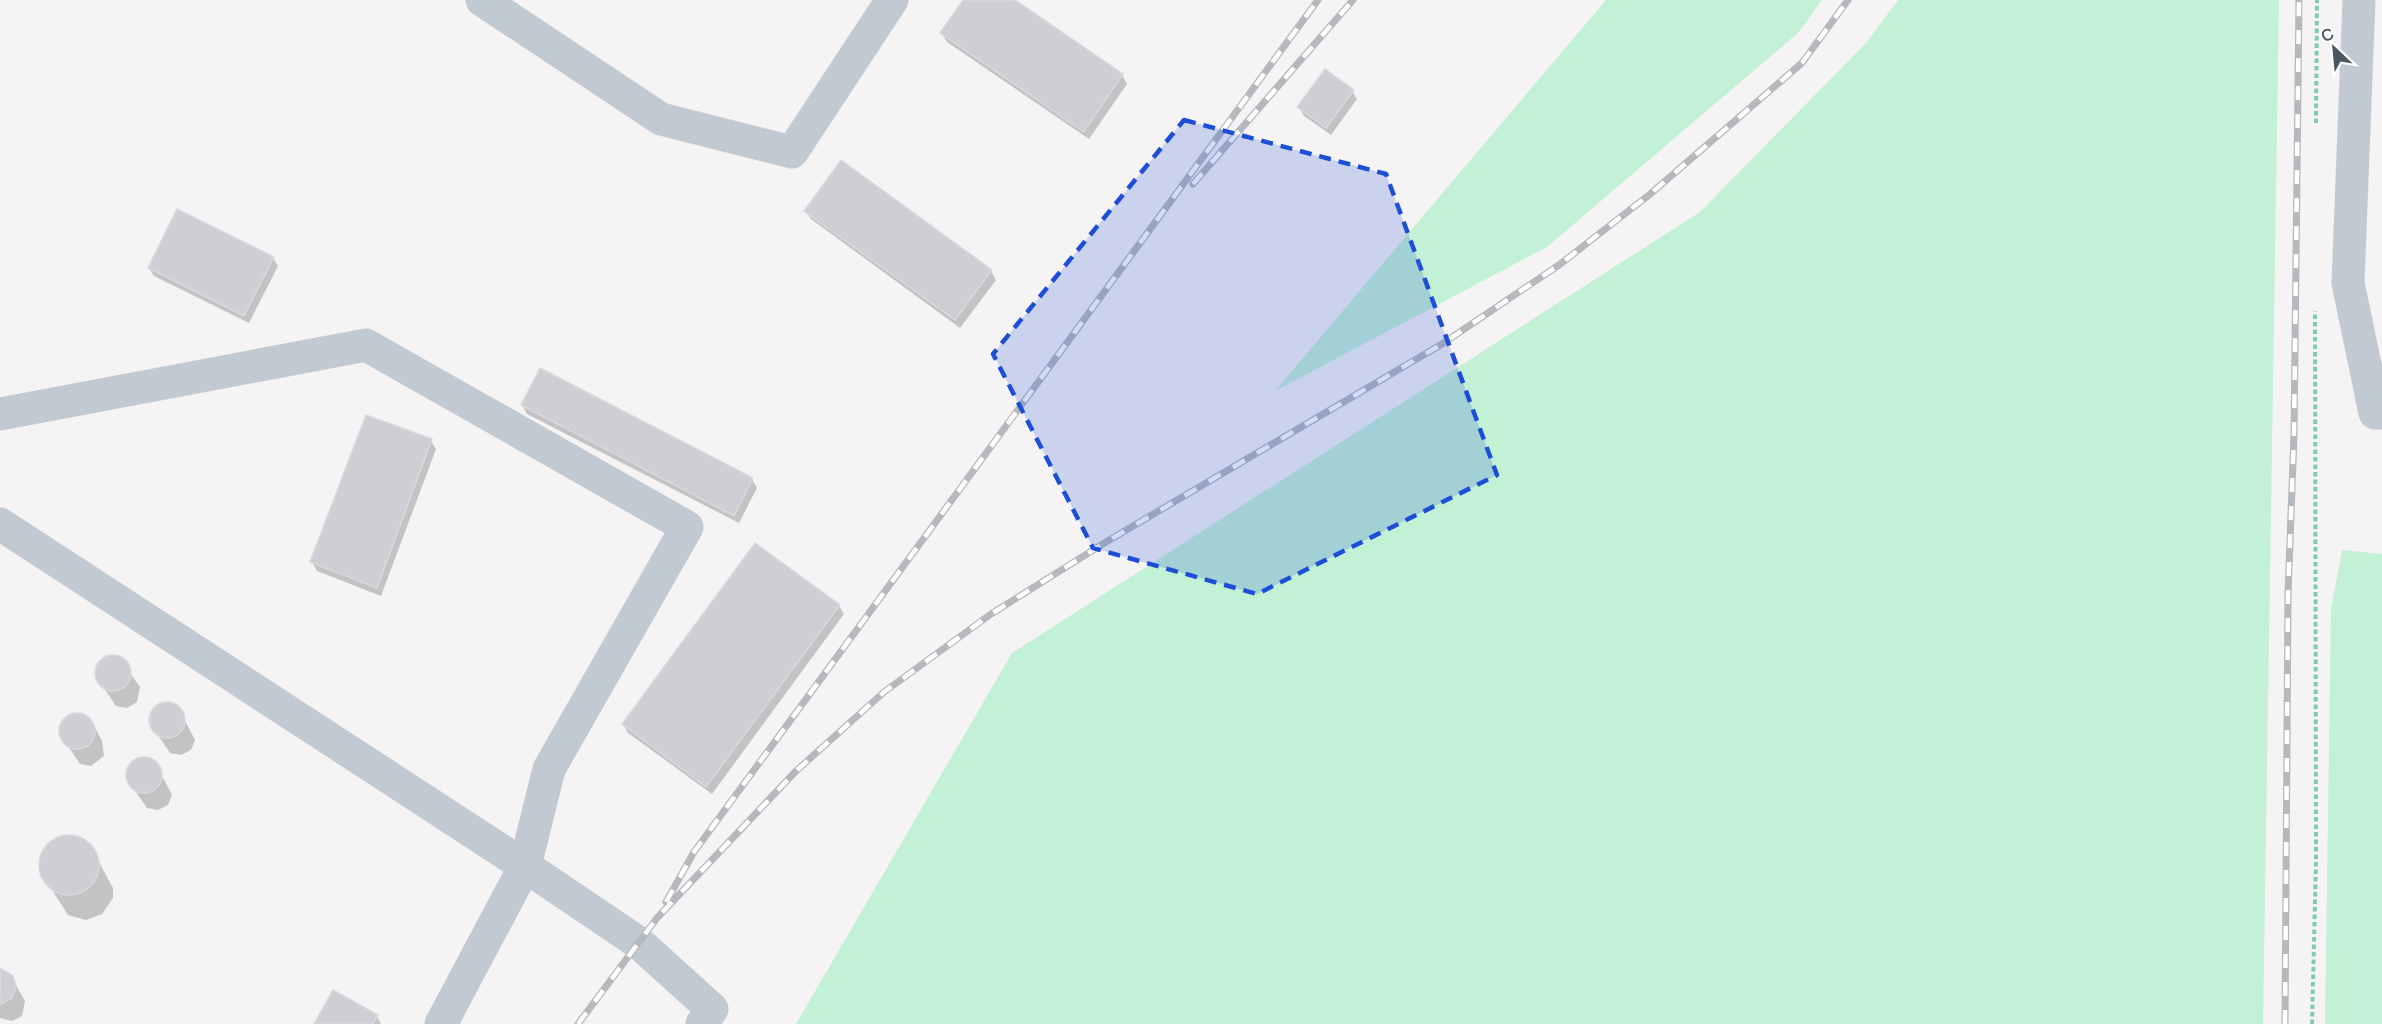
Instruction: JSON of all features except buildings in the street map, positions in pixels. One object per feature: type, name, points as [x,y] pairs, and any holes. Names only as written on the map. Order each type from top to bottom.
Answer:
[{"type":"lane","points":[[482,0],[661,119],[792,152],[892,0]]},
{"type":"lane","points":[[2359,0],[2348,283],[2375,413],[2382,413]]},
{"type":"lane","points":[[0,414],[366,345],[687,527],[549,770],[525,866],[441,1024]]},
{"type":"lane","points":[[0,524],[525,866],[639,943],[712,1009],[702,1024]]},
{"type":"path","points":[[2316,125],[2317,0]]},
{"type":"path","points":[[2312,1024],[2316,860],[2315,305]]},
{"type":"highlighted area","points":[[1184,120],[1386,174],[1497,475],[1257,594],[1093,548],[993,354]]},
{"type":"green space","points":[[1606,0],[1822,0],[1799,32],[1547,247],[1275,391]]},
{"type":"green space","points":[[1898,0],[2279,0],[2263,1024],[796,1024],[1012,653],[1700,212],[1867,42]]},
{"type":"green space","points":[[2342,550],[2382,554],[2382,1024],[2325,1024],[2331,609]]},
{"type":"railway","points":[[666,902],[694,852],[1318,0]]},
{"type":"railway","points":[[1193,184],[1353,0]]},
{"type":"railway","points":[[578,1024],[657,918],[796,771],[884,692],[991,614],[1106,542],[1442,344],[1559,265],[1649,195],[1802,63],[1848,0]]},
{"type":"railway","points":[[2285,1024],[2288,594],[2294,435],[2299,0]]}]
